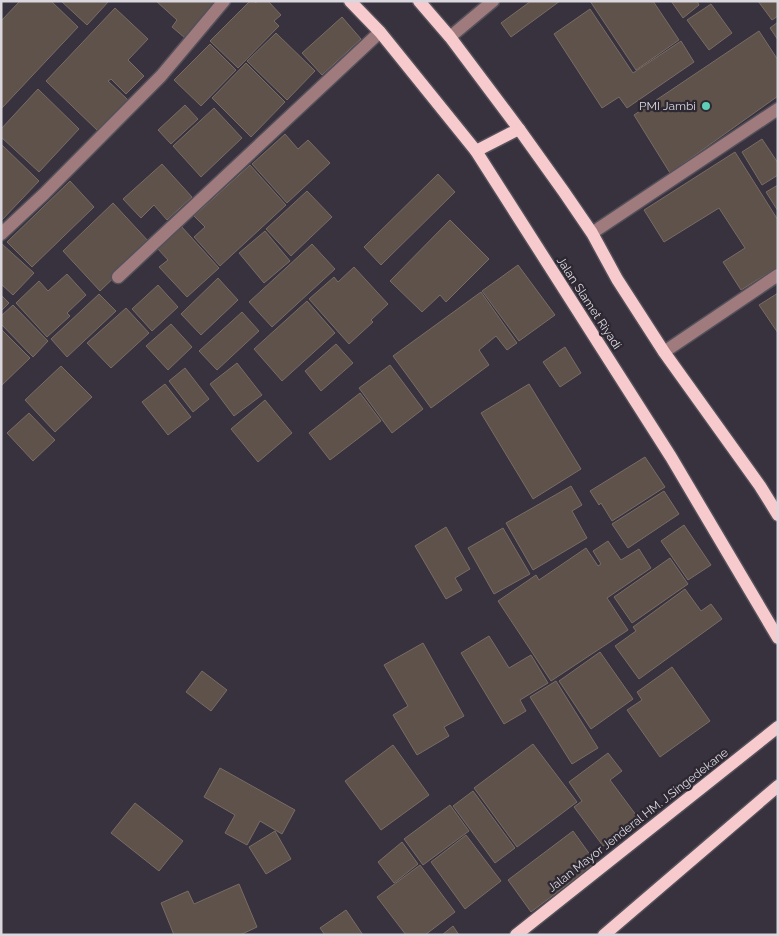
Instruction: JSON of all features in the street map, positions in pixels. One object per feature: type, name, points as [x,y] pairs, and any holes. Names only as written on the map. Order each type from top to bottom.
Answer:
[{"type":"main road","name":"Jalan Slamet Riyadi","points":[[350,1],[380,32],[476,151],[671,456],[778,638]]},
{"type":"main road","points":[[419,1],[450,37],[519,129],[592,233],[617,279],[664,352],[760,486],[778,515]]},
{"type":"main road","points":[[476,151],[519,129]]},
{"type":"main road","name":"Jalan Mayor Jenderal HM. J.Singedekane","points":[[516,935],[778,728]]},
{"type":"main road","points":[[604,935],[778,786]]},
{"type":"street","points":[[1,234],[44,194],[161,76],[224,1]]},
{"type":"street","points":[[450,37],[493,1]]},
{"type":"street","points":[[118,277],[380,32]]},
{"type":"street","points":[[592,233],[778,109]]},
{"type":"street","points":[[664,352],[778,275]]},
{"type":"building","points":[[20,1],[51,1],[78,27],[1,109],[1,21]]},
{"type":"building","points":[[61,1],[109,1],[87,25]]},
{"type":"building","points":[[156,1],[217,1],[185,38],[172,27],[177,20]]},
{"type":"building","points":[[250,1],[256,3],[257,1],[268,1],[281,15],[274,21],[279,26],[238,68],[210,41]]},
{"type":"building","points":[[531,1],[560,1],[511,37],[501,23]]},
{"type":"building","points":[[590,1],[653,1],[679,40],[636,70]]},
{"type":"building","points":[[671,1],[697,1],[699,5],[683,18]]},
{"type":"building","points":[[758,1],[778,1],[778,16],[772,20]]},
{"type":"building","points":[[711,4],[732,33],[709,50],[687,20]]},
{"type":"building","points":[[115,8],[148,39],[128,60],[144,76],[126,94],[111,79],[108,81],[128,100],[98,131],[46,81]]},
{"type":"building","points":[[590,9],[633,73],[681,41],[694,62],[627,108],[619,97],[602,108],[554,34]]},
{"type":"building","points":[[342,17],[361,39],[322,75],[302,53]]},
{"type":"building","points":[[778,22],[778,40],[770,28]]},
{"type":"building","name":"PMI Jambi","points":[[759,31],[778,60],[778,96],[670,173],[634,115]]},
{"type":"building","points":[[276,33],[315,71],[287,100],[247,61]]},
{"type":"building","points":[[210,44],[236,70],[201,106],[174,80]]},
{"type":"building","points":[[246,63],[285,102],[251,137],[212,98]]},
{"type":"building","points":[[38,89],[79,129],[39,172],[1,137],[1,129]]},
{"type":"building","points":[[185,105],[198,119],[171,144],[158,130]]},
{"type":"building","points":[[214,108],[242,138],[201,177],[173,146]]},
{"type":"building","points":[[285,134],[298,149],[308,140],[330,163],[287,203],[252,164]]},
{"type":"building","points":[[762,139],[778,163],[778,175],[762,185],[742,152]]},
{"type":"building","points":[[1,144],[39,181],[1,221]]},
{"type":"building","points":[[735,152],[778,220],[778,267],[741,290],[723,262],[745,248],[719,208],[664,242],[644,210]]},
{"type":"building","points":[[162,164],[192,197],[167,220],[154,205],[141,218],[123,199]]},
{"type":"building","points":[[250,165],[286,205],[220,266],[194,237],[205,227],[194,216]]},
{"type":"building","points":[[438,174],[455,192],[381,265],[364,247]]},
{"type":"building","points":[[70,181],[94,207],[32,267],[7,242]]},
{"type":"building","points":[[778,185],[778,211],[766,192]]},
{"type":"building","points":[[307,191],[332,217],[291,256],[266,229]]},
{"type":"building","points":[[113,203],[150,243],[100,291],[63,251]]},
{"type":"building","points":[[450,220],[489,259],[446,302],[440,295],[422,312],[390,281]]},
{"type":"building","points":[[181,226],[219,268],[187,297],[159,267],[168,260],[157,248]]},
{"type":"building","points":[[265,231],[290,261],[264,283],[239,253]]},
{"type":"building","points":[[2,244],[34,273],[13,295],[1,284]]},
{"type":"building","points":[[312,244],[335,269],[272,327],[249,302]]},
{"type":"building","points":[[518,265],[555,315],[519,341],[482,291]]},
{"type":"building","points":[[354,267],[388,304],[371,320],[373,322],[349,344],[309,299],[334,277],[338,282]]},
{"type":"building","points":[[67,274],[86,295],[67,313],[70,316],[47,337],[16,303],[39,281],[48,291]]},
{"type":"building","points":[[218,278],[238,300],[201,335],[181,314]]},
{"type":"building","points":[[158,285],[178,307],[152,331],[132,309]]},
{"type":"building","points":[[481,292],[517,343],[507,350],[496,336],[479,350],[489,365],[431,408],[393,356]]},
{"type":"building","points":[[778,293],[778,333],[759,305]]},
{"type":"building","points":[[99,294],[116,311],[67,357],[51,339]]},
{"type":"building","points":[[1,295],[9,303],[1,311]]},
{"type":"building","points":[[307,301],[335,333],[282,381],[254,349]]},
{"type":"building","points":[[13,305],[48,341],[33,357],[1,324],[1,316]]},
{"type":"building","points":[[126,308],[149,333],[111,368],[87,343]]},
{"type":"building","points":[[242,312],[259,331],[217,370],[199,351]]},
{"type":"building","points":[[171,324],[192,347],[168,370],[146,346]]},
{"type":"building","points":[[1,329],[30,358],[1,386]]},
{"type":"building","points":[[336,344],[353,363],[321,391],[305,371]]},
{"type":"building","points":[[565,347],[581,373],[560,387],[543,362]]},
{"type":"building","points":[[237,363],[262,395],[234,416],[210,384]]},
{"type":"building","points":[[390,365],[423,409],[392,433],[359,388]]},
{"type":"building","points":[[61,366],[92,397],[55,432],[25,400]]},
{"type":"building","points":[[185,368],[209,399],[193,412],[169,381]]},
{"type":"building","points":[[165,384],[191,417],[168,435],[142,402]]},
{"type":"building","points":[[529,384],[581,469],[533,499],[481,413]]},
{"type":"building","points":[[360,393],[381,421],[330,460],[309,433]]},
{"type":"building","points":[[265,400],[292,433],[258,462],[231,429]]},
{"type":"building","points":[[29,413],[55,440],[33,461],[7,433]]},
{"type":"building","points":[[645,457],[665,487],[612,521],[601,503],[599,505],[590,491]]},
{"type":"building","points":[[571,486],[582,505],[572,511],[587,538],[533,570],[506,523]]},
{"type":"building","points":[[664,491],[679,514],[628,548],[612,524]]},
{"type":"building","points":[[684,525],[711,565],[688,580],[661,541]]},
{"type":"building","points":[[446,527],[470,569],[455,578],[462,590],[446,599],[415,546]]},
{"type":"building","points":[[503,528],[530,574],[494,594],[468,548]]},
{"type":"building","points":[[608,541],[621,560],[639,549],[651,568],[607,598],[628,630],[551,681],[498,601],[536,575],[539,580],[586,548],[598,566],[601,564],[593,551]]},
{"type":"building","points":[[670,558],[688,584],[632,623],[614,597]]},
{"type":"building","points":[[685,589],[701,611],[711,604],[722,619],[639,679],[615,646],[636,631],[633,627]]},
{"type":"building","points":[[489,636],[509,668],[531,655],[548,683],[520,700],[526,711],[504,724],[461,653]]},
{"type":"building","points":[[423,643],[464,716],[444,727],[449,736],[417,755],[393,715],[408,706],[384,665]]},
{"type":"building","points":[[600,652],[633,699],[591,729],[559,681]]},
{"type":"building","points":[[672,667],[710,721],[660,757],[627,710],[642,700],[637,692]]},
{"type":"building","points":[[202,671],[227,690],[211,711],[186,692]]},
{"type":"building","points":[[556,681],[598,748],[572,764],[530,697]]},
{"type":"building","points":[[533,744],[577,802],[517,847],[474,788]]},
{"type":"building","points":[[393,745],[429,795],[381,830],[345,781]]},
{"type":"building","points":[[608,753],[622,771],[610,780],[639,819],[603,846],[574,807],[582,801],[569,782]]},
{"type":"building","points":[[220,768],[295,810],[282,834],[260,821],[247,845],[225,833],[235,815],[204,797]]},
{"type":"building","points":[[473,791],[515,848],[495,863],[453,806]]},
{"type":"building","points":[[135,803],[183,841],[159,871],[111,833]]},
{"type":"building","points":[[450,805],[469,831],[423,865],[404,839]]},
{"type":"building","points":[[275,831],[291,859],[266,874],[249,847]]},
{"type":"building","points":[[573,831],[596,863],[531,912],[508,880]]},
{"type":"building","points":[[466,835],[501,881],[465,909],[431,862]]},
{"type":"building","points":[[402,842],[418,864],[394,883],[378,862]]},
{"type":"building","points":[[420,865],[455,912],[425,935],[406,935],[377,897]]},
{"type":"building","points":[[239,884],[257,927],[240,935],[174,935],[161,903],[188,891],[194,904]]},
{"type":"building","points":[[346,910],[363,935],[325,935],[320,928]]},
{"type":"building","points":[[453,926],[459,935],[442,935]]},
{"type":"place","name":"PMI Jambi","points":[[706,106]]}]
